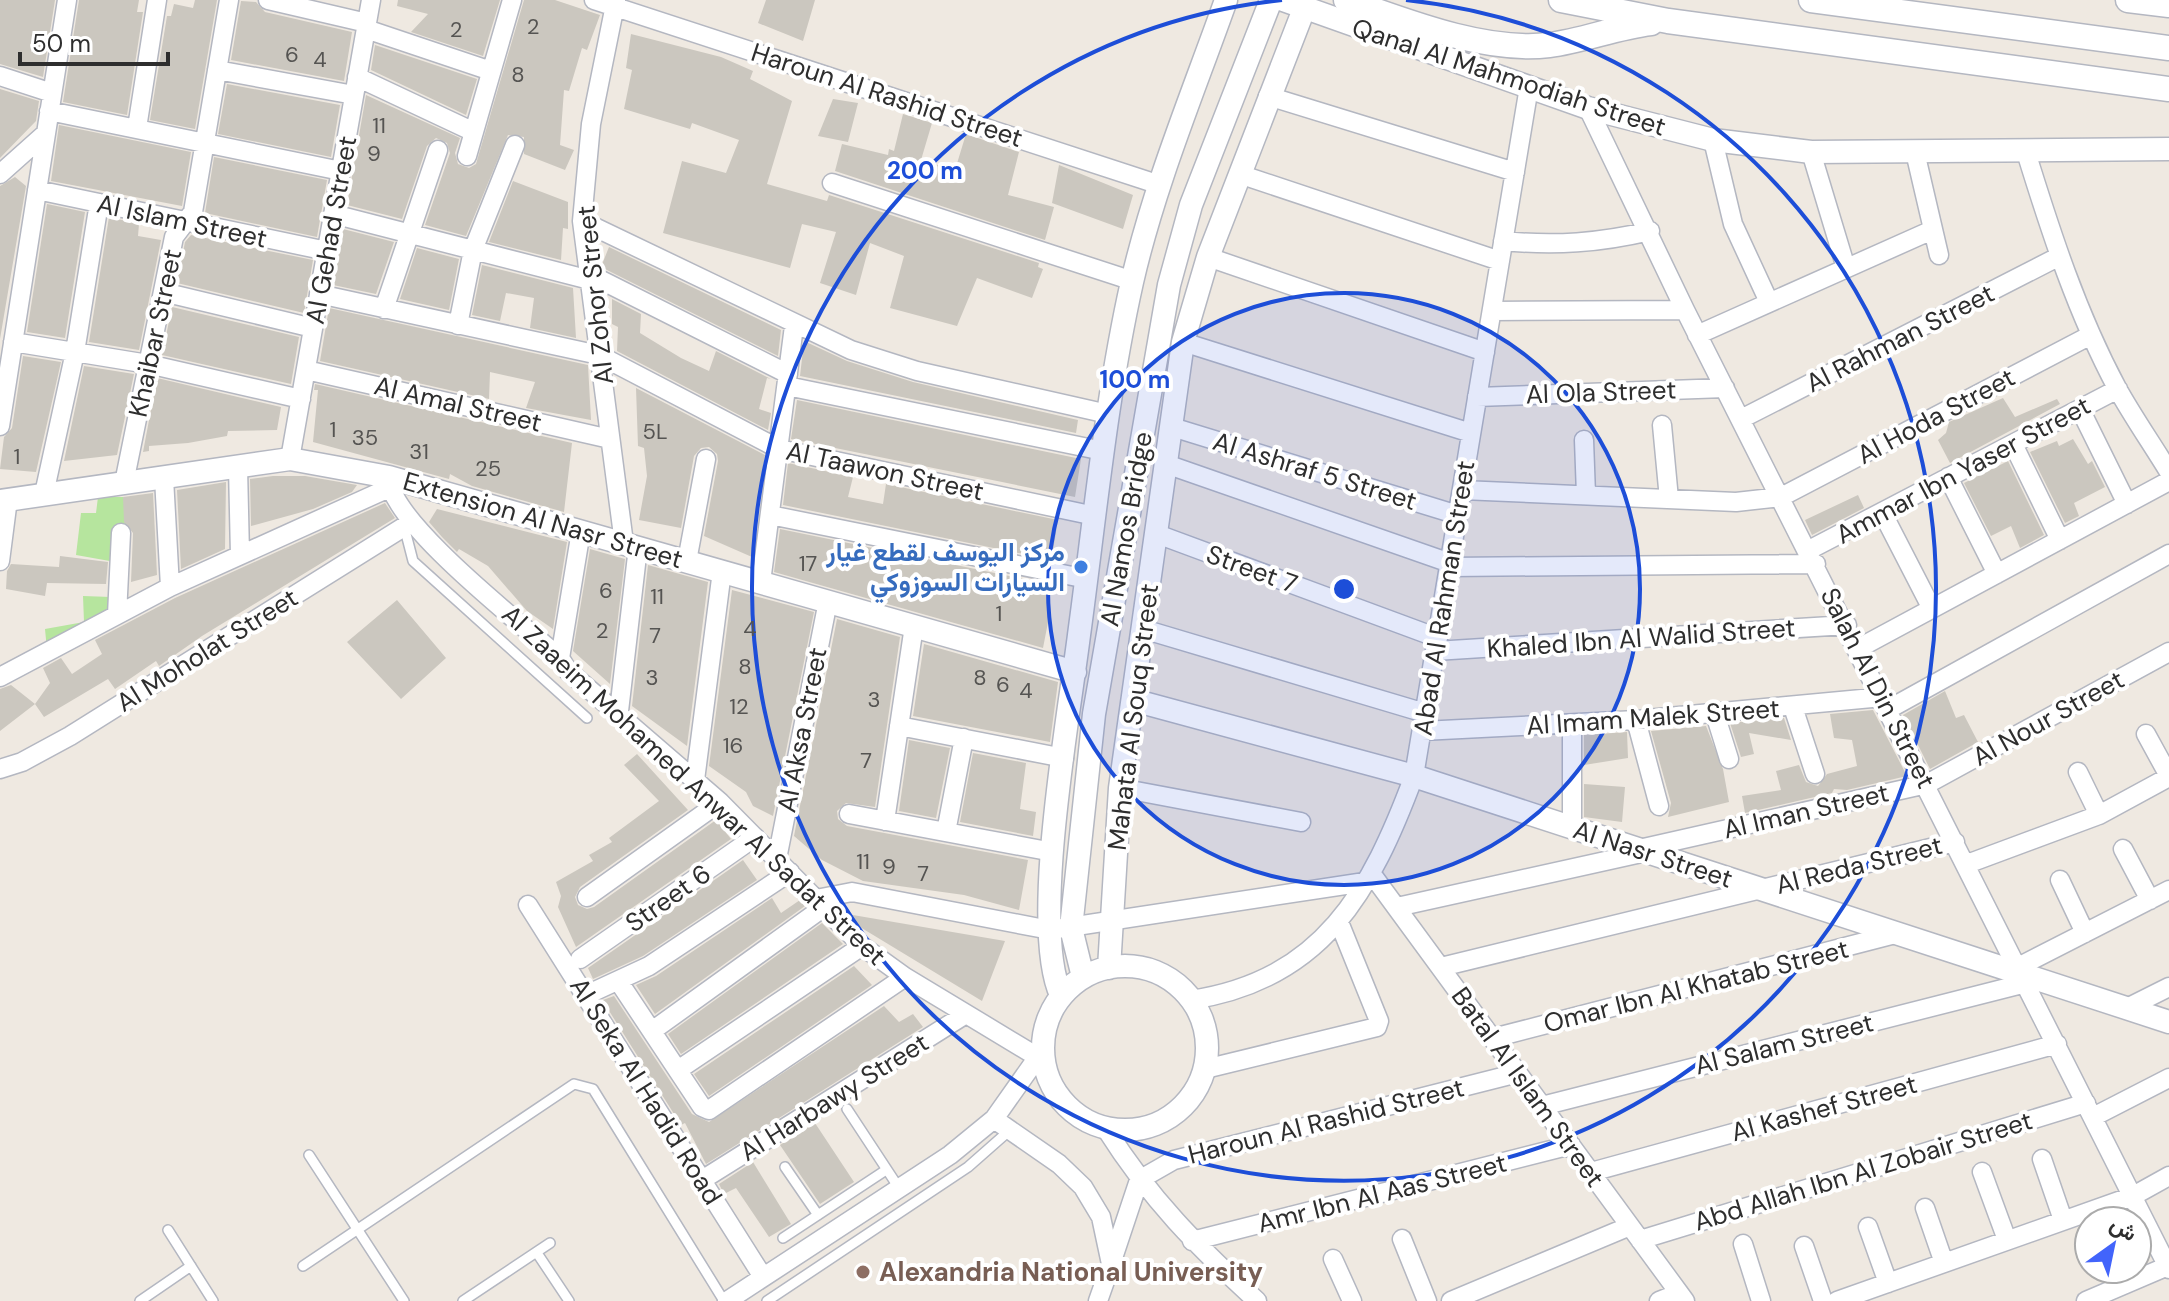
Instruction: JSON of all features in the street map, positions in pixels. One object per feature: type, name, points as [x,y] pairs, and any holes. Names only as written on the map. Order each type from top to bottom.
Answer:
[{"type":"main road","points":[[1346,0],[1481,41],[1525,46],[1549,45],[1624,27],[1668,21]]},
{"type":"main road","points":[[1561,0],[1668,21],[2169,89]]},
{"type":"main road","points":[[1811,0],[2169,48]]},
{"type":"main road","points":[[2128,0],[2169,5]]},
{"type":"street","points":[[0,426],[8,348],[67,0]]},
{"type":"street","points":[[137,128],[157,0]]},
{"type":"street","name":"Khaibar Street","points":[[124,483],[174,237],[193,212],[229,0]]},
{"type":"street","points":[[268,0],[366,26],[491,71]]},
{"type":"street","name":"Al Gehad Street","points":[[290,459],[371,0]]},
{"type":"street","points":[[467,156],[512,0]]},
{"type":"street","name":"Haroun Al Rashid Street","points":[[594,0],[615,3],[1160,185]]},
{"type":"street","points":[[1061,995],[1054,979],[1061,929],[1053,852],[1108,414],[1133,281],[1160,185],[1226,0]]},
{"type":"street","name":"Al Namos Bridge","points":[[1083,977],[1061,929],[1094,714],[1169,285],[1191,205],[1271,0]]},
{"type":"street","name":"Al Zohor Street","points":[[615,3],[591,124],[582,221],[610,439],[631,545],[619,711]]},
{"type":"street","name":"Qanal Al Mahmodiah Street","points":[[1293,4],[1588,108],[1713,140],[1811,152],[2169,149]]},
{"type":"street","name":"Mahata Al Souq Street","points":[[1109,968],[1120,788],[1183,342],[1208,257],[1268,96],[1293,4]]},
{"type":"street","points":[[217,70],[356,86],[474,132]]},
{"type":"street","points":[[0,76],[51,102],[137,128],[341,171]]},
{"type":"street","name":"Abad Al Rahman Street","points":[[1191,1000],[1225,995],[1268,980],[1307,955],[1339,922],[1368,878],[1414,776],[1529,87]]},
{"type":"street","points":[[1268,96],[1515,172]]},
{"type":"street","name":"Salah Al Din Street","points":[[1588,108],[1650,231],[1697,335],[1859,648],[2168,1268]]},
{"type":"street","points":[[0,174],[46,133]]},
{"type":"street","points":[[1713,140],[1733,224],[1769,302]]},
{"type":"street","points":[[458,325],[473,250],[515,145]]},
{"type":"street","points":[[384,309],[438,150]]},
{"type":"street","points":[[1811,152],[1846,268]]},
{"type":"street","points":[[1915,152],[1930,231],[1939,255]]},
{"type":"street","points":[[2026,152],[2058,257],[2091,335],[2118,389],[2169,472]]},
{"type":"street","points":[[1239,174],[1500,261]]},
{"type":"street","points":[[832,183],[1133,281]]},
{"type":"street","name":"Al Islam Street","points":[[37,190],[327,251]]},
{"type":"street","points":[[44,494],[75,352],[99,203]]},
{"type":"street","points":[[333,214],[589,277],[788,380],[1103,451]]},
{"type":"street","points":[[582,221],[794,326],[851,350],[917,371],[1108,414]]},
{"type":"street","points":[[1503,241],[1552,246],[1602,242],[1650,231]]},
{"type":"street","points":[[1697,335],[1930,231]]},
{"type":"street","points":[[1208,257],[1485,352]]},
{"type":"street","name":"Al Rahman Street","points":[[1741,419],[2058,257]]},
{"type":"street","points":[[163,292],[313,328]]},
{"type":"street","name":"Al Taawon Street","points":[[319,294],[599,355],[779,449],[1095,516]]},
{"type":"street","points":[[1492,311],[1685,310]]},
{"type":"street","points":[[761,582],[794,326]]},
{"type":"street","name":"Al Hoda Street","points":[[1781,497],[2091,335]]},
{"type":"street","points":[[1183,342],[1471,433]]},
{"type":"street","points":[[8,348],[75,352],[148,364],[301,399]]},
{"type":"street","name":"Al Amal Street","points":[[306,370],[610,439]]},
{"type":"street","name":"Al Ola Street","points":[[1477,397],[1725,388]]},
{"type":"street","name":"Ammar Ibn Yaser Street","points":[[1812,557],[1882,512],[2118,389]]},
{"type":"street","points":[[2080,409],[2127,504]]},
{"type":"street","points":[[1662,425],[1669,499]]},
{"type":"street","name":"Al Ashraf 5 Street","points":[[1172,427],[1458,515]]},
{"type":"street","points":[[1584,440],[1586,495]]},
{"type":"street","points":[[2013,444],[2060,540]]},
{"type":"street","name":"Extension Al Nasr Street","points":[[4,500],[290,459],[581,531],[1075,672]]},
{"type":"street","points":[[687,561],[706,459]]},
{"type":"street","points":[[1166,464],[1450,565],[1812,557]]},
{"type":"street","points":[[238,467],[240,555]]},
{"type":"street","points":[[1948,477],[1997,574]]},
{"type":"street","points":[[164,478],[170,587]]},
{"type":"street","points":[[1859,648],[2169,481]]},
{"type":"street","points":[[0,677],[170,587],[389,482]]},
{"type":"street","name":"Al Zaaeim Mohamed Anwar Al Sadat Street","points":[[389,482],[407,524],[560,658],[568,671],[619,711],[720,802],[862,946],[905,977],[966,1014],[1039,1053]]},
{"type":"street","points":[[1462,490],[1736,502],[1781,497]]},
{"type":"street","points":[[0,561],[4,500]]},
{"type":"street","points":[[1882,512],[1932,609]]},
{"type":"street","points":[[770,515],[1087,579]]},
{"type":"street","name":"Al Moholat Street","points":[[0,769],[22,762],[70,736],[407,524]]},
{"type":"street","points":[[560,658],[581,531]]},
{"type":"street","points":[[117,615],[121,533]]},
{"type":"street","name":"Street 7","points":[[1157,534],[1437,644]]},
{"type":"street","points":[[1886,703],[2169,554]]},
{"type":"street","points":[[695,780],[722,571]]},
{"type":"street","name":"Al Aksa Street","points":[[783,866],[828,601]]},
{"type":"street","name":"Khaled Ibn Al Walid Street","points":[[1437,644],[1847,625]]},
{"type":"street","points":[[885,821],[914,626]]},
{"type":"street","name":"Al Imam Malek Street","points":[[1143,629],[1424,722],[1572,724],[1886,703]]},
{"type":"street","name":"Al Nour Street","points":[[1927,784],[2169,652]]},
{"type":"street","name":"Al Nasr Street","points":[[1133,700],[1414,776],[2169,1022]]},
{"type":"street","points":[[1793,707],[1815,774]]},
{"type":"street","points":[[1715,714],[1729,759]]},
{"type":"street","points":[[1636,720],[1659,806]]},
{"type":"street","points":[[1572,724],[1572,827]]},
{"type":"street","points":[[899,726],[1064,758]]},
{"type":"street","points":[[1967,864],[2099,815],[2169,776],[2146,734]]},
{"type":"street","points":[[946,832],[964,738]]},
{"type":"street","points":[[2078,772],[2099,815]]},
{"type":"street","name":"Al Iman Street","points":[[1397,907],[1927,784]]},
{"type":"street","points":[[1120,788],[1301,822]]},
{"type":"street","points":[[587,897],[720,802]]},
{"type":"street","points":[[849,814],[1053,852]]},
{"type":"street","name":"Street 6","points":[[580,959],[755,837]]},
{"type":"street","name":"Al Reda Street","points":[[1441,967],[1955,842]]},
{"type":"street","points":[[2123,849],[2150,900]]},
{"type":"street","points":[[595,991],[649,966],[783,866]]},
{"type":"street","points":[[652,1031],[820,903],[852,892],[1061,929],[1368,878]]},
{"type":"street","name":"Batal Al Islam Street","points":[[1368,878],[1397,907],[1682,1297]]},
{"type":"street","points":[[2060,880],[2085,933]]},
{"type":"street","name":"Al Salam Street","points":[[1542,1106],[2022,974],[2085,933],[2169,890]]},
{"type":"street","name":"Al Seka Al Hadid Road","points":[[528,905],[763,1277]]},
{"type":"street","points":[[1205,1069],[1377,1027],[1379,1021],[1339,922]]},
{"type":"street","name":"Omar Ibn Al Khatab Street","points":[[1493,1038],[1899,933]]},
{"type":"street","points":[[678,1070],[862,946]]},
{"type":"street","points":[[725,1301],[950,1155],[1002,1125],[1013,1098],[1039,1053],[1047,1021],[1061,995],[1083,977],[1109,968],[1128,966],[1155,973],[1179,987],[1191,1000],[1205,1033],[1205,1069],[1191,1097],[1168,1119],[1138,1130],[1106,1129],[1081,1118],[1061,1101],[1047,1077],[1039,1053]]},
{"type":"street","points":[[619,982],[702,1107],[711,1109],[905,977]]},
{"type":"street","points":[[2127,1008],[2169,987]]},
{"type":"street","name":"Al Harbawy Street","points":[[702,1180],[966,1014]]},
{"type":"street","name":"Al Kashef Street","points":[[1591,1172],[2057,1044]]},
{"type":"street","name":"Haroun Al Rashid Street","points":[[1139,1180],[1174,1160],[1223,1145],[1518,1073]]},
{"type":"street","name":"Abd Allah Ibn Al Zobair Street","points":[[1635,1233],[2090,1110],[2169,1078]]},
{"type":"street","points":[[1002,1125],[1059,1164],[1083,1187],[1101,1217],[1111,1264]]},
{"type":"street","points":[[1106,1129],[1139,1180],[1192,1241],[1257,1301]]},
{"type":"street","name":"Amr Ibn Al Aas Street","points":[[1192,1241],[1571,1145]]},
{"type":"street","points":[[2042,1159],[2063,1220]]},
{"type":"street","points":[[1982,1172],[2007,1240]]},
{"type":"street","points":[[1837,1301],[2133,1196],[2169,1176]]},
{"type":"street","points":[[1098,1301],[1139,1180]]},
{"type":"street","points":[[1925,1208],[1944,1263]]},
{"type":"street","points":[[1868,1227],[1888,1283]]},
{"type":"street","points":[[1451,1301],[1635,1233]]},
{"type":"street","points":[[1402,1239],[1427,1301]]},
{"type":"street","points":[[1743,1244],[1761,1301]]},
{"type":"street","points":[[1804,1246],[1823,1301]]},
{"type":"street","points":[[1333,1259],[1352,1301]]},
{"type":"street","points":[[2096,1299],[2168,1268]]},
{"type":"street","points":[[1659,1301],[1682,1297]]},
{"type":"lane","points":[[407,524],[413,561],[587,718]]},
{"type":"lane","points":[[303,1266],[574,1084],[582,1084],[593,1089],[725,1301]]},
{"type":"lane","points":[[847,1109],[899,1188]]},
{"type":"lane","points":[[767,1301],[968,1167],[1002,1125]]},
{"type":"lane","points":[[309,1155],[404,1301]]},
{"type":"lane","points":[[785,1167],[818,1215]]},
{"type":"lane","points":[[783,1238],[886,1170]]},
{"type":"lane","points":[[168,1230],[213,1301]]},
{"type":"lane","points":[[463,1301],[550,1243]]},
{"type":"lane","points":[[537,1253],[569,1301]]},
{"type":"lane","points":[[140,1301],[191,1266]]},
{"type":"green space","points":[[98,497],[134,497],[121,563],[76,555],[81,513],[96,513]]},
{"type":"green space","points":[[83,596],[111,597],[114,620],[47,650],[45,629],[84,622]]},
{"type":"building","points":[[0,0],[55,0],[43,77],[0,64]]},
{"type":"building","points":[[79,0],[139,0],[137,12],[143,12],[127,115],[63,102]]},
{"type":"building","points":[[195,0],[217,0],[195,129],[150,120],[167,16],[171,16],[174,4],[193,8]]},
{"type":"building","points":[[398,0],[500,0],[483,56],[411,32],[428,14],[397,6]]},
{"type":"building","points":[[524,0],[555,0],[600,15],[587,50],[582,48],[569,91],[564,90],[560,145],[574,150],[565,170],[524,154],[524,137],[508,135],[466,236],[425,225],[450,153],[447,143],[436,138],[427,146],[402,219],[347,205],[366,95],[460,138],[455,153],[458,164],[469,168],[476,164]]},
{"type":"building","points":[[766,0],[815,0],[803,41],[758,23]]},
{"type":"building","points":[[241,1],[256,2],[265,12],[352,32],[344,81],[231,60]]},
{"type":"building","points":[[631,34],[721,57],[753,71],[750,79],[792,101],[767,184],[827,201],[829,195],[1039,263],[1038,267],[1043,269],[1032,298],[977,278],[957,326],[890,308],[904,256],[870,243],[856,295],[820,283],[836,232],[802,224],[790,268],[663,233],[682,161],[726,173],[739,140],[692,123],[690,129],[624,109],[632,70],[626,68]]},
{"type":"building","points":[[375,45],[477,79],[466,115],[371,70]]},
{"type":"building","points":[[227,84],[340,105],[331,157],[218,134]]},
{"type":"building","points":[[0,89],[39,101],[36,121],[0,158]]},
{"type":"building","points":[[833,99],[858,103],[848,142],[818,136]]},
{"type":"building","points":[[903,114],[932,123],[921,160],[955,170],[966,134],[1019,152],[1008,195],[1054,207],[1045,240],[835,171],[842,144],[888,155],[889,149],[894,151]]},
{"type":"building","points":[[59,125],[191,152],[182,206],[51,181]]},
{"type":"building","points":[[214,157],[327,180],[317,237],[205,213]]},
{"type":"building","points":[[1059,165],[1133,195],[1123,229],[1052,203]]},
{"type":"building","points":[[15,177],[26,186],[0,339],[0,186]]},
{"type":"building","points":[[513,181],[568,202],[568,229],[563,228],[561,260],[489,242]]},
{"type":"building","points":[[47,204],[85,212],[65,338],[27,332]]},
{"type":"building","points":[[109,217],[139,224],[138,236],[161,240],[139,350],[89,342]]},
{"type":"building","points":[[343,229],[394,242],[376,294],[333,285]]},
{"type":"building","points":[[191,235],[313,260],[304,313],[177,283],[185,242]]},
{"type":"building","points":[[609,247],[781,330],[778,356],[601,267]]},
{"type":"building","points":[[417,248],[459,259],[449,310],[400,299]]},
{"type":"building","points":[[482,265],[573,288],[576,338],[530,328],[534,298],[506,293],[500,321],[472,315]]},
{"type":"building","points":[[612,299],[641,314],[640,333],[681,358],[709,371],[716,351],[771,379],[767,378],[759,409],[771,413],[768,430],[617,351],[618,327],[612,324]]},
{"type":"building","points":[[172,307],[299,337],[291,384],[162,355]]},
{"type":"building","points":[[329,308],[588,365],[591,420],[526,408],[535,382],[490,372],[489,399],[320,361]]},
{"type":"building","points":[[804,341],[847,361],[913,382],[1078,420],[1076,433],[800,376]]},
{"type":"building","points":[[23,356],[61,362],[36,472],[0,469],[4,437],[12,428]]},
{"type":"building","points":[[84,366],[134,374],[117,455],[64,461]]},
{"type":"building","points":[[157,378],[281,407],[277,430],[228,431],[227,436],[149,446],[149,451],[143,452]]},
{"type":"building","points":[[315,384],[572,443],[564,512],[472,486],[450,474],[449,479],[313,442],[318,390],[314,390]]},
{"type":"building","points":[[636,388],[765,455],[752,557],[704,536],[718,461],[717,454],[709,447],[701,448],[694,456],[681,528],[639,520],[647,476],[644,448],[638,446]]},
{"type":"building","points":[[2003,398],[2015,417],[2057,399],[2060,404],[1950,463],[1938,440],[1946,433],[1949,422]]},
{"type":"building","points":[[797,400],[1081,459],[1075,497],[791,439]]},
{"type":"building","points":[[2073,439],[2088,464],[2092,461],[2105,487],[2074,503],[2079,516],[2065,523],[2030,452],[2057,441],[2059,446]]},
{"type":"building","points":[[2008,461],[2044,535],[2020,548],[2011,526],[1991,536],[1964,483]]},
{"type":"building","points":[[788,463],[853,477],[848,497],[883,504],[886,484],[1058,520],[1052,556],[1048,559],[783,505]]},
{"type":"building","points":[[305,476],[357,485],[352,492],[313,509],[251,526],[250,479]]},
{"type":"building","points":[[226,482],[225,549],[181,569],[177,490]]},
{"type":"building","points":[[153,493],[157,575],[131,582],[133,533],[124,522],[123,497]]},
{"type":"building","points":[[1858,495],[1864,508],[1812,535],[1805,520]]},
{"type":"building","points":[[385,503],[395,518],[202,636],[159,666],[156,661],[115,689],[108,679],[44,717],[35,704],[50,683],[43,668],[61,658],[72,674],[102,654],[95,640],[175,598]]},
{"type":"building","points":[[437,509],[567,542],[553,629],[527,611],[488,566],[459,549],[457,552],[442,537],[429,522]]},
{"type":"building","points":[[780,529],[1049,584],[1050,612],[1043,648],[774,572]]},
{"type":"building","points":[[590,549],[625,559],[610,684],[573,651]]},
{"type":"building","points":[[60,556],[108,562],[106,584],[47,583],[45,596],[6,589],[7,571],[11,564],[59,567]]},
{"type":"building","points":[[648,565],[708,582],[687,746],[632,706]]},
{"type":"building","points":[[732,590],[814,612],[773,816],[753,806],[746,792],[709,766]]},
{"type":"building","points":[[397,600],[446,658],[401,699],[347,642]]},
{"type":"building","points":[[837,619],[900,637],[875,807],[846,803],[837,811],[838,819],[847,826],[1028,860],[1019,910],[964,895],[863,881],[822,860],[794,836]]},
{"type":"building","points":[[924,644],[1058,682],[1050,742],[913,716]]},
{"type":"building","points":[[11,685],[35,704],[0,731],[0,689]]},
{"type":"building","points":[[1945,691],[1956,718],[1964,715],[1978,742],[1930,769],[1903,715]]},
{"type":"building","points":[[1873,710],[1907,776],[1847,790],[1834,789],[1832,793],[1745,813],[1742,796],[1781,790],[1776,771],[1799,765],[1806,782],[1818,786],[1827,774],[1857,766],[1852,740],[1834,738],[1830,714]]},
{"type":"building","points":[[1784,718],[1791,740],[1749,733],[1754,754],[1741,757],[1730,723]]},
{"type":"building","points":[[1706,726],[1723,769],[1729,802],[1668,817],[1671,803],[1651,731]]},
{"type":"building","points":[[1627,732],[1628,758],[1584,765],[1584,735]]},
{"type":"building","points":[[909,740],[950,748],[936,818],[899,811]]},
{"type":"building","points":[[973,753],[1026,763],[1020,809],[1036,812],[1033,836],[960,822]]},
{"type":"building","points":[[637,754],[688,810],[580,887],[575,897],[578,905],[587,909],[594,907],[716,820],[731,839],[576,947],[558,907],[561,896],[556,882],[593,861],[589,855],[612,842],[609,838],[659,801],[624,765]]},
{"type":"building","points":[[1584,784],[1625,787],[1622,822],[1584,817]]},
{"type":"building","points":[[743,860],[757,880],[643,956],[593,979],[588,968]]},
{"type":"building","points":[[772,898],[781,913],[800,900],[805,906],[655,1014],[636,985],[656,976]]},
{"type":"building","points":[[847,914],[1005,941],[982,1001],[860,927]]},
{"type":"building","points":[[822,923],[843,944],[681,1054],[668,1034]]},
{"type":"building","points":[[854,966],[872,985],[709,1096],[694,1074]]},
{"type":"building","points":[[614,996],[692,1114],[709,1122],[884,1006],[899,1022],[913,1014],[923,1027],[706,1164],[685,1123],[681,1125],[606,1006],[603,1000]]},
{"type":"building","points":[[815,1123],[854,1182],[820,1204],[780,1145]]},
{"type":"building","points":[[753,1162],[791,1224],[769,1237],[736,1188],[724,1194],[719,1184]]},
{"type":"place","name":"مركز اليوسف لقطع غيار السيارات السوزوكي","points":[[1081,567]]},
{"type":"place","name":"Alexandria National University","points":[[863,1272]]}]
